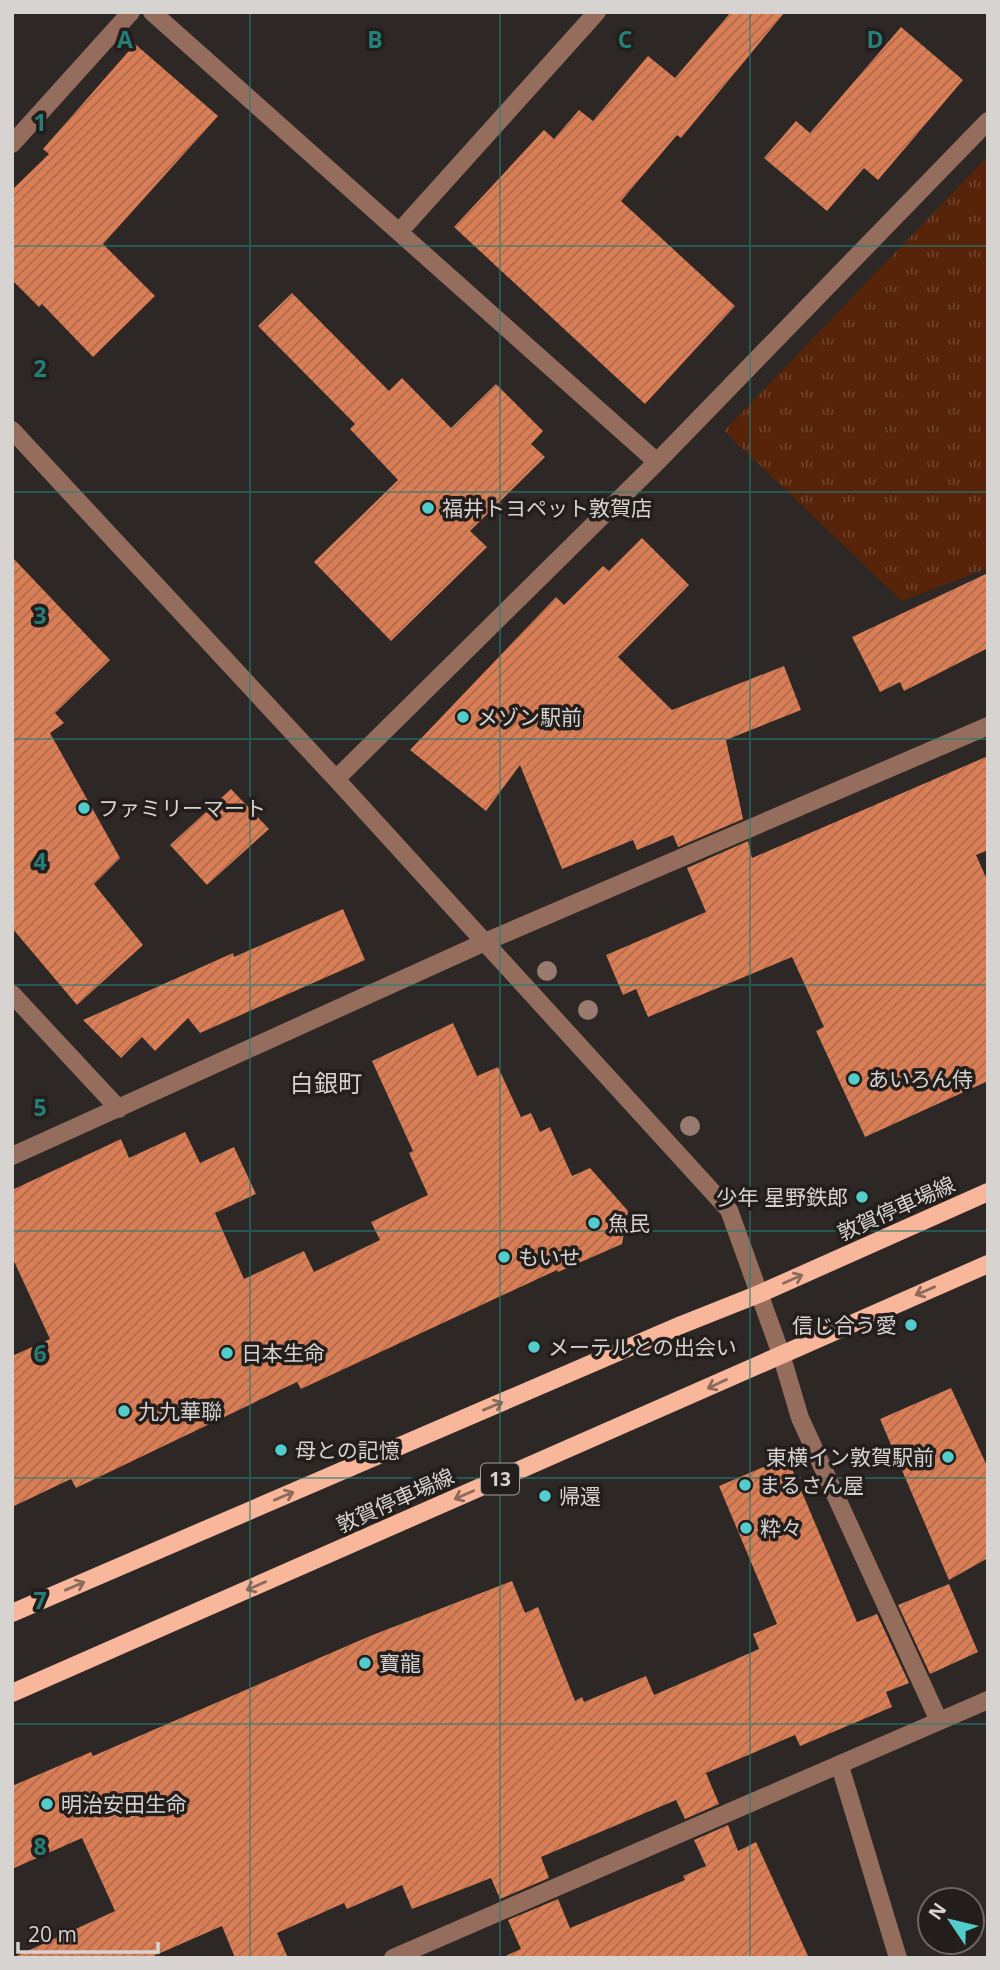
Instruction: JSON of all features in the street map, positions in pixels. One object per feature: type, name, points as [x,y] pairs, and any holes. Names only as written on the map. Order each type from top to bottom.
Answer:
[{"type":"main road","name":"敦賀停車場線","points":[[12,1613],[681,1325],[760,1294],[988,1192]]},
{"type":"main road","name":"敦賀停車場線","points":[[12,1693],[988,1264]]},
{"type":"street","points":[[12,144],[131,12]]},
{"type":"street","points":[[152,12],[657,462]]},
{"type":"street","points":[[400,231],[597,12]]},
{"type":"street","points":[[336,779],[657,462],[988,121]]},
{"type":"street","points":[[12,430],[336,779],[729,1210],[781,1354],[800,1418],[939,1721]]},
{"type":"street","points":[[12,1156],[485,942],[988,726]]},
{"type":"street","points":[[12,994],[119,1109]]},
{"type":"street","points":[[393,1958],[988,1700]]},
{"type":"street","points":[[840,1766],[898,1958]]},
{"type":"green space","points":[[988,156],[988,568],[902,601],[724,431]]},
{"type":"building","points":[[731,12],[785,12],[681,138],[677,135],[621,201],[735,306],[645,404],[454,227],[544,130],[554,139],[579,110],[593,121],[648,56],[675,78]]},
{"type":"building","points":[[901,27],[963,80],[878,180],[864,168],[827,211],[764,158],[796,121],[810,133]]},
{"type":"building","points":[[135,44],[218,116],[103,244],[155,296],[93,357],[42,304],[39,307],[12,280],[12,190],[49,154],[43,149]]},
{"type":"building","points":[[292,293],[389,391],[402,378],[451,428],[496,384],[543,431],[531,444],[545,457],[470,531],[487,547],[391,641],[314,562],[398,480],[350,429],[355,424],[258,326]]},
{"type":"building","points":[[642,538],[689,585],[618,657],[672,710],[784,666],[801,710],[726,740],[743,819],[678,847],[673,835],[637,850],[633,840],[562,869],[520,765],[486,811],[410,750],[556,597],[564,605],[603,566],[609,571]]},
{"type":"building","points":[[12,557],[110,660],[55,713],[64,723],[50,733],[120,858],[94,884],[143,945],[77,1005],[12,928]]},
{"type":"building","points":[[988,573],[988,648],[904,691],[900,682],[880,692],[852,637]]},
{"type":"building","points":[[988,756],[988,850],[976,855],[988,882],[988,1081],[865,1137],[816,1031],[824,1027],[792,957],[648,1017],[636,989],[623,995],[606,955],[706,912],[687,868],[748,841],[752,858]]},
{"type":"building","points":[[231,789],[269,829],[207,885],[170,845]]},
{"type":"building","points":[[343,909],[365,960],[200,1033],[188,1018],[155,1051],[142,1037],[121,1058],[83,1020],[233,953],[234,957]]},
{"type":"building","points":[[453,1023],[477,1076],[498,1067],[521,1117],[531,1113],[540,1132],[550,1127],[572,1176],[590,1168],[628,1211],[622,1244],[558,1272],[557,1270],[301,1389],[297,1382],[76,1488],[71,1479],[12,1507],[12,1356],[50,1339],[12,1257],[12,1190],[121,1139],[129,1158],[185,1132],[200,1163],[234,1147],[256,1194],[215,1213],[244,1279],[304,1251],[314,1272],[380,1240],[371,1222],[428,1195],[409,1153],[413,1151],[372,1061]]},
{"type":"building","points":[[951,1388],[988,1468],[988,1558],[949,1580],[880,1419]]},
{"type":"building","points":[[787,1457],[857,1622],[877,1614],[909,1683],[886,1692],[892,1707],[800,1746],[795,1735],[706,1773],[719,1804],[685,1819],[676,1800],[541,1857],[549,1878],[500,1899],[491,1878],[412,1909],[402,1885],[347,1909],[344,1903],[277,1933],[288,1958],[235,1958],[222,1926],[149,1958],[12,1958],[115,1911],[82,1838],[12,1869],[12,1786],[91,1752],[93,1756],[370,1636],[512,1581],[525,1613],[538,1607],[575,1701],[582,1697],[584,1702],[646,1676],[654,1695],[759,1649],[753,1634],[777,1624],[719,1486]]},
{"type":"building","points":[[949,1584],[978,1652],[930,1674],[898,1605]]},
{"type":"building","points":[[728,1825],[738,1851],[756,1842],[809,1958],[501,1958],[521,1949],[508,1920],[558,1899],[570,1928],[685,1880],[683,1876],[706,1866],[694,1840]]},
{"type":"place","name":"福井トヨペット敦賀店","points":[[428,508]]},
{"type":"place","name":"メゾン駅前","points":[[463,717]]},
{"type":"place","name":"ファミリーマート","points":[[84,808]]},
{"type":"place","name":"あいろん侍","points":[[854,1079]]},
{"type":"place","name":"少年 星野鉄郎","points":[[862,1197]]},
{"type":"place","name":"魚民","points":[[594,1223]]},
{"type":"place","name":"もいせ","points":[[504,1257]]},
{"type":"place","name":"信じ合う愛","points":[[911,1325]]},
{"type":"place","name":"メーテルとの出会い","points":[[534,1347]]},
{"type":"place","name":"日本生命","points":[[227,1353]]},
{"type":"place","name":"九九華聯","points":[[124,1411]]},
{"type":"place","name":"母との記憶","points":[[281,1450]]},
{"type":"place","name":"東横イン敦賀駅前","points":[[948,1457]]},
{"type":"place","name":"まるさん屋","points":[[745,1485]]},
{"type":"place","name":"帰還","points":[[545,1496]]},
{"type":"place","name":"粋々","points":[[746,1528]]},
{"type":"place","name":"寶龍","points":[[365,1663]]},
{"type":"place","name":"明治安田生命","points":[[47,1804]]},
{"type":"district","name":"白銀町","points":[[326,1082]]}]
